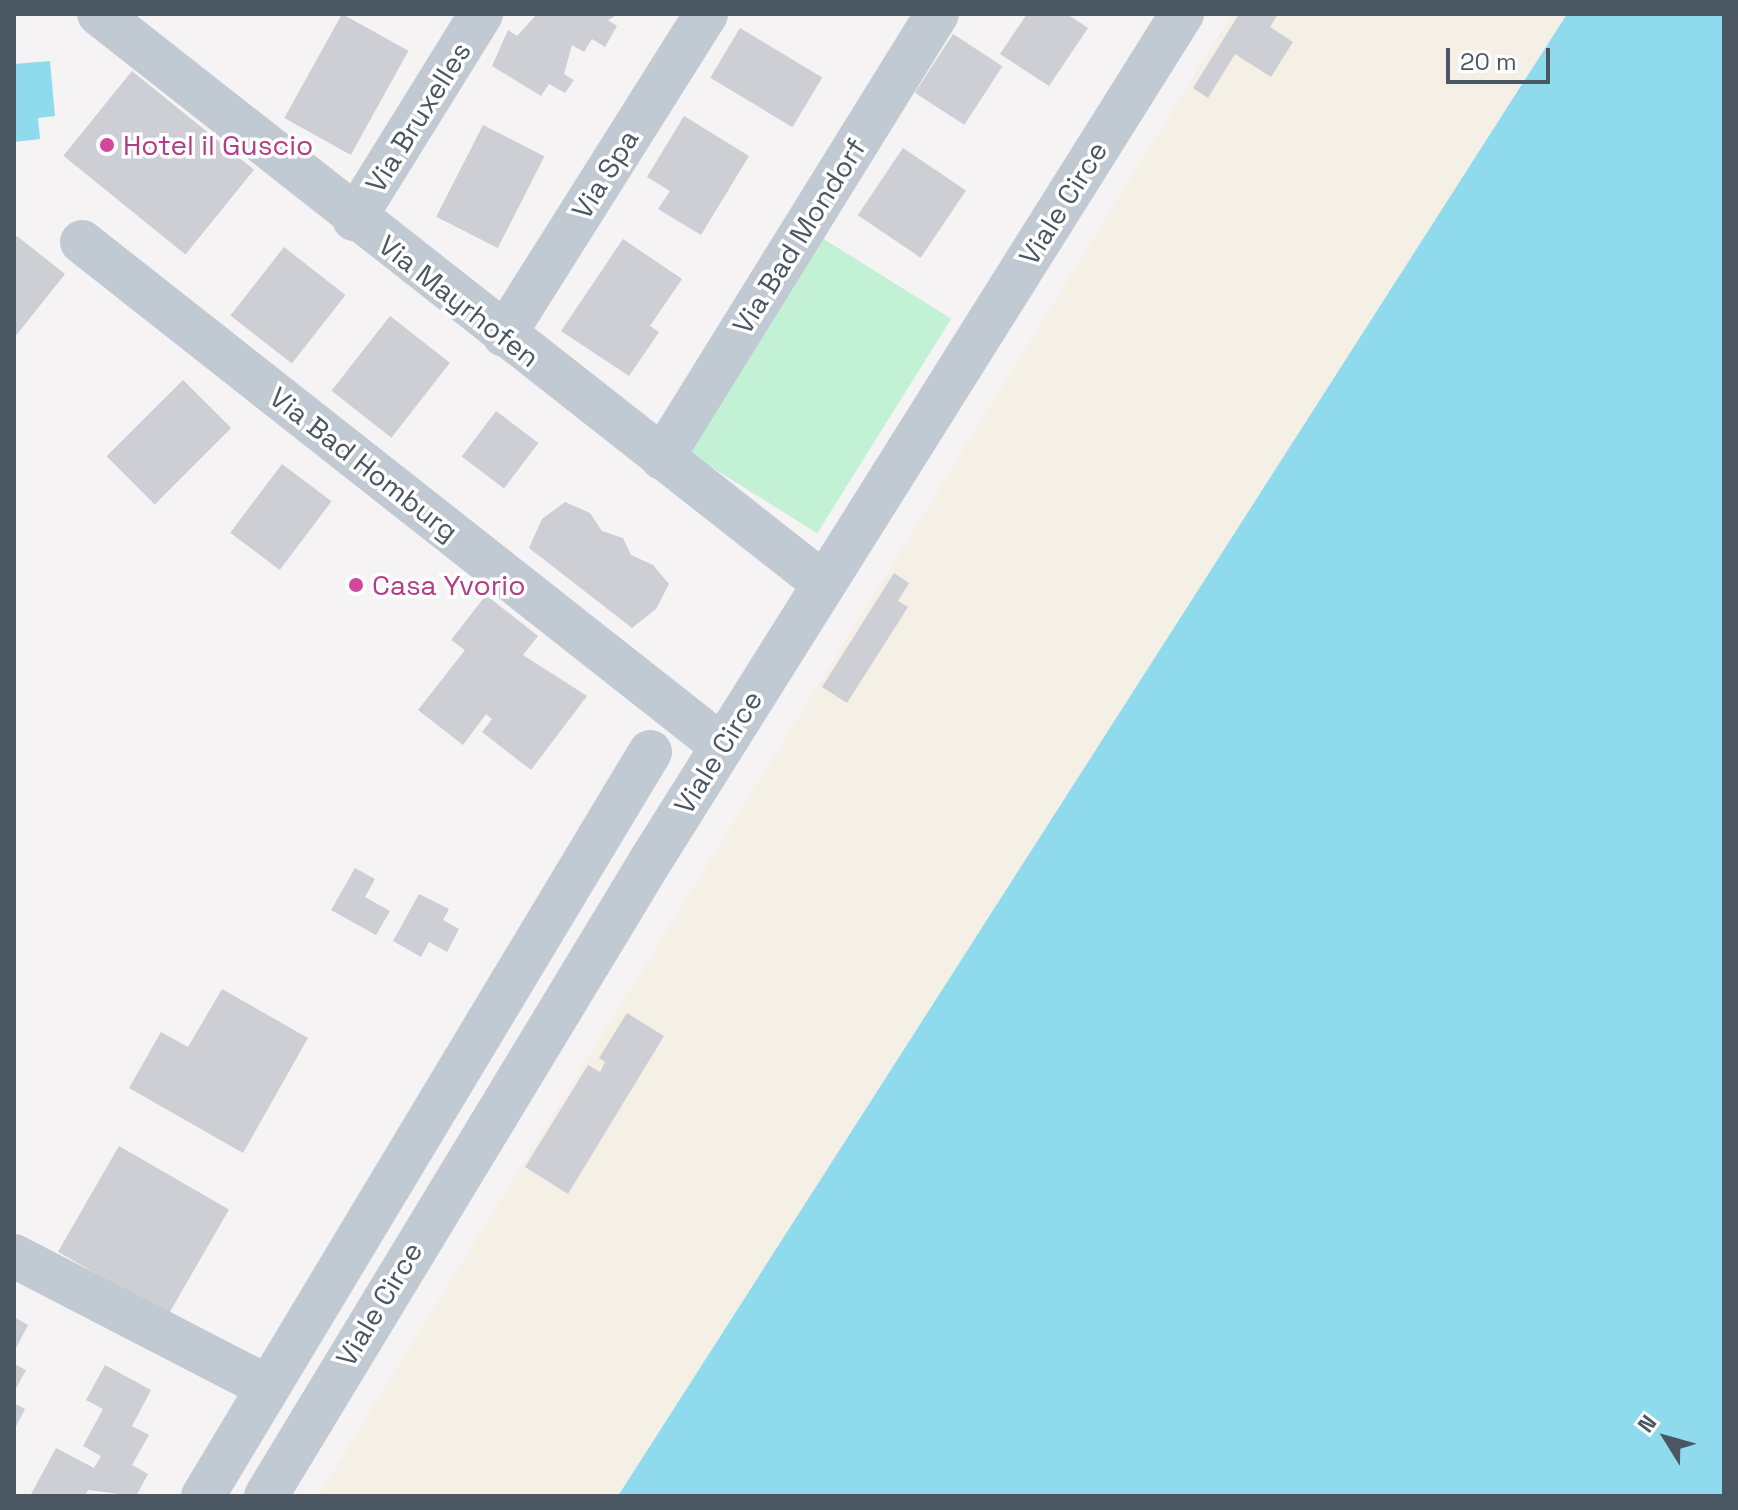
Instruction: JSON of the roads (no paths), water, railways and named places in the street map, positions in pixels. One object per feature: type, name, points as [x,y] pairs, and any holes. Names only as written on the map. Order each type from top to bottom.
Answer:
[{"type":"street","name":"Via Mayrhofen","points":[[99,14],[354,219],[823,583]]},
{"type":"street","name":"Via Bruxelles","points":[[354,219],[481,14]]},
{"type":"street","name":"Via Spa","points":[[504,335],[706,14]]},
{"type":"street","name":"Via Bad Mondorf","points":[[662,458],[937,14]]},
{"type":"street","name":"Viale Circe","points":[[266,1496],[651,860],[1182,14]]},
{"type":"street","name":"Via Bad Homburg","points":[[82,242],[722,746]]},
{"type":"street","points":[[203,1496],[650,752]]},
{"type":"street","points":[[600,833],[651,860]]},
{"type":"street","points":[[14,1256],[268,1387]]},
{"type":"water","points":[[1567,14],[1724,14],[1724,1496],[618,1496]]},
{"type":"water","points":[[50,61],[55,116],[38,118],[40,139],[14,142],[14,64]]},
{"type":"place","name":"Hotel il Guscio","points":[[107,145]]},
{"type":"place","name":"Casa Yvorio","points":[[356,585]]}]
